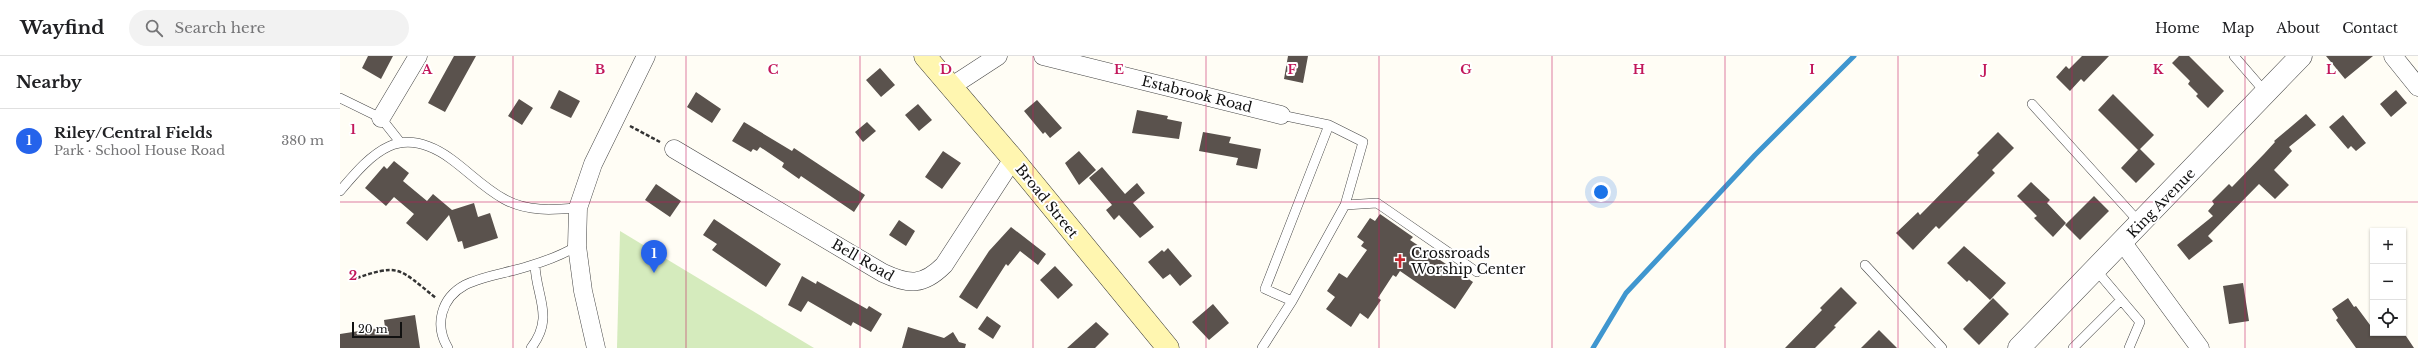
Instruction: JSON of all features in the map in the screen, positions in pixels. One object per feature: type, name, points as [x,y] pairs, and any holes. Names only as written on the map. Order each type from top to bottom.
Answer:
[{"type":"main road","name":"Broad Street","points":[[924,56],[952,86],[1168,348]]},
{"type":"street","points":[[381,118],[418,56]]},
{"type":"street","points":[[596,348],[583,291],[577,246],[578,208],[593,164],[646,56]]},
{"type":"street","points":[[952,86],[998,56]]},
{"type":"street","name":"Estabrook Road","points":[[1043,56],[1281,115]]},
{"type":"street","name":"King Avenue","points":[[2019,348],[2123,243],[2301,56]]},
{"type":"street","points":[[2393,56],[2418,87]]},
{"type":"street","name":"Bell Road","points":[[674,149],[883,274],[902,282],[921,281],[933,275],[944,265],[1012,158]]},
{"type":"street","points":[[2123,243],[2200,348]]},
{"type":"lane","points":[[2234,56],[2266,93]]},
{"type":"lane","points":[[340,98],[381,118],[400,142]]},
{"type":"lane","points":[[2032,104],[2141,224]]},
{"type":"lane","points":[[1262,348],[1292,302],[1345,205],[1363,142],[1329,125],[1281,115]]},
{"type":"lane","points":[[1292,302],[1265,289],[1329,125]]},
{"type":"lane","points":[[340,191],[368,161],[388,146],[400,142],[415,142],[431,146],[505,200],[527,208],[551,210],[578,208]]},
{"type":"lane","points":[[1345,205],[1377,203],[1478,272]]},
{"type":"lane","points":[[448,348],[441,330],[440,317],[445,303],[456,292],[476,281],[535,265],[566,253],[577,246]]},
{"type":"lane","points":[[531,348],[539,336],[544,323],[544,309],[535,265]]},
{"type":"lane","points":[[1865,265],[1942,348]]},
{"type":"lane","points":[[2096,270],[2140,322],[2129,348]]},
{"type":"lane","points":[[2073,348],[2121,300]]},
{"type":"path","points":[[615,118],[674,149]]},
{"type":"path","points":[[351,280],[377,271],[396,270],[404,272],[436,298]]},
{"type":"green space","points":[[620,231],[814,348],[617,348]]},
{"type":"building","points":[[368,56],[393,56],[381,79],[362,68]]},
{"type":"building","points":[[454,56],[476,56],[445,112],[428,103]]},
{"type":"building","points":[[1288,56],[1308,56],[1303,83],[1284,79]]},
{"type":"building","points":[[2082,56],[2109,56],[2084,82],[2081,79],[2070,91],[2056,77],[2066,66],[2069,69]]},
{"type":"building","points":[[2179,56],[2189,56],[2224,91],[2208,108],[2196,96],[2198,94],[2188,84],[2190,81],[2172,63]]},
{"type":"building","points":[[2326,56],[2373,56],[2345,79]]},
{"type":"building","points":[[880,68],[895,85],[881,97],[866,80]]},
{"type":"building","points":[[559,90],[580,101],[571,118],[550,108]]},
{"type":"building","points":[[2396,90],[2407,103],[2391,117],[2380,104]]},
{"type":"building","points":[[696,92],[721,109],[712,123],[687,107]]},
{"type":"building","points":[[2113,94],[2154,135],[2140,149],[2155,164],[2136,183],[2121,168],[2138,150],[2098,110]]},
{"type":"building","points":[[519,99],[533,108],[522,125],[508,116]]},
{"type":"building","points":[[1037,100],[1062,128],[1050,138],[1045,132],[1043,134],[1024,111]]},
{"type":"building","points":[[918,104],[932,120],[919,131],[905,115]]},
{"type":"building","points":[[1137,110],[1168,116],[1167,119],[1182,122],[1179,139],[1132,133]]},
{"type":"building","points":[[2306,114],[2316,125],[2289,147],[2292,151],[2274,170],[2289,185],[2275,199],[2259,184],[2208,236],[2213,241],[2189,260],[2177,245],[2213,216],[2208,211],[2214,204],[2212,201],[2229,184],[2232,187],[2275,142],[2274,141]]},
{"type":"building","points":[[2343,115],[2366,143],[2356,151],[2351,146],[2348,149],[2329,127]]},
{"type":"building","points":[[744,122],[792,151],[794,148],[865,195],[854,212],[801,176],[799,179],[782,167],[784,163],[760,147],[757,151],[753,149],[751,152],[732,141]]},
{"type":"building","points":[[867,122],[876,131],[863,142],[855,132]]},
{"type":"building","points":[[1203,132],[1231,137],[1229,143],[1261,149],[1257,169],[1236,165],[1238,158],[1199,151]]},
{"type":"building","points":[[1998,132],[2014,148],[1992,170],[1995,173],[1939,229],[1936,226],[1913,250],[1896,233],[1918,212],[1920,215],[1979,155],[1977,153]]},
{"type":"building","points":[[943,151],[961,163],[942,189],[925,177]]},
{"type":"building","points":[[1079,151],[1096,170],[1079,185],[1065,163]]},
{"type":"building","points":[[394,161],[409,173],[403,181],[427,201],[433,194],[452,210],[474,203],[478,217],[490,213],[498,238],[464,249],[462,241],[458,242],[449,215],[427,241],[406,223],[414,214],[394,197],[386,206],[365,188],[384,166],[387,169]]},
{"type":"building","points":[[1102,167],[1125,194],[1137,183],[1145,193],[1133,203],[1154,227],[1140,238],[1119,215],[1114,220],[1106,210],[1112,205],[1089,178]]},
{"type":"building","points":[[2031,182],[2050,200],[2047,203],[2066,223],[2053,237],[2034,218],[2037,216],[2017,196]]},
{"type":"building","points":[[656,184],[681,201],[670,217],[645,200]]},
{"type":"building","points":[[2094,196],[2109,211],[2080,240],[2065,225]]},
{"type":"building","name":"Crossroads Worship Center","points":[[1380,214],[1413,237],[1410,240],[1473,282],[1455,309],[1400,271],[1396,277],[1393,275],[1378,298],[1381,300],[1368,319],[1360,313],[1351,327],[1326,309],[1335,297],[1327,291],[1339,273],[1347,278],[1367,250],[1361,246],[1364,242],[1357,237],[1370,218],[1375,221]]},
{"type":"building","points":[[714,219],[781,264],[766,287],[712,250],[717,244],[703,235]]},
{"type":"building","points":[[899,220],[915,231],[906,246],[889,235]]},
{"type":"building","points":[[1011,227],[1046,254],[1038,265],[1020,251],[1008,266],[1006,264],[977,309],[959,297],[989,251]]},
{"type":"building","points":[[1964,246],[2006,283],[1990,300],[1969,280],[1967,282],[1947,263]]},
{"type":"building","points":[[1168,248],[1192,276],[1180,286],[1170,274],[1163,279],[1148,262],[1162,250],[1164,252]]},
{"type":"building","points":[[1055,266],[1073,285],[1058,299],[1040,280]]},
{"type":"building","points":[[802,276],[816,284],[817,281],[867,309],[869,306],[882,314],[871,332],[853,322],[851,326],[808,301],[801,312],[788,305]]},
{"type":"building","points":[[2243,283],[2249,321],[2229,324],[2223,286]]},
{"type":"building","points":[[1841,287],[1857,303],[1834,326],[1836,327],[1815,348],[1785,348],[1822,310],[1820,308]]},
{"type":"building","points":[[1993,298],[2009,314],[1979,345],[1963,329]]},
{"type":"building","points":[[2348,298],[2370,325],[2370,336],[2406,336],[2414,348],[2356,348],[2336,320],[2338,318],[2332,309]]},
{"type":"building","points":[[1213,304],[1229,323],[1209,340],[1192,322]]},
{"type":"building","points":[[415,315],[420,348],[340,348],[340,334],[385,327],[384,320]]},
{"type":"building","points":[[987,316],[1001,326],[993,339],[978,329]]},
{"type":"building","points":[[1096,322],[1109,334],[1095,348],[1067,348]]},
{"type":"building","points":[[908,327],[944,338],[953,332],[959,342],[966,344],[965,348],[902,348]]},
{"type":"building","points":[[1879,330],[1897,348],[1861,348]]},
{"type":"waterway","points":[[1593,348],[1626,293],[1755,155],[1854,56]]},
{"type":"place","name":"Crossroads Worship Center","points":[[1400,261]]},
{"type":"place","name":"Riley/Central Fields","points":[[654,273]]}]
